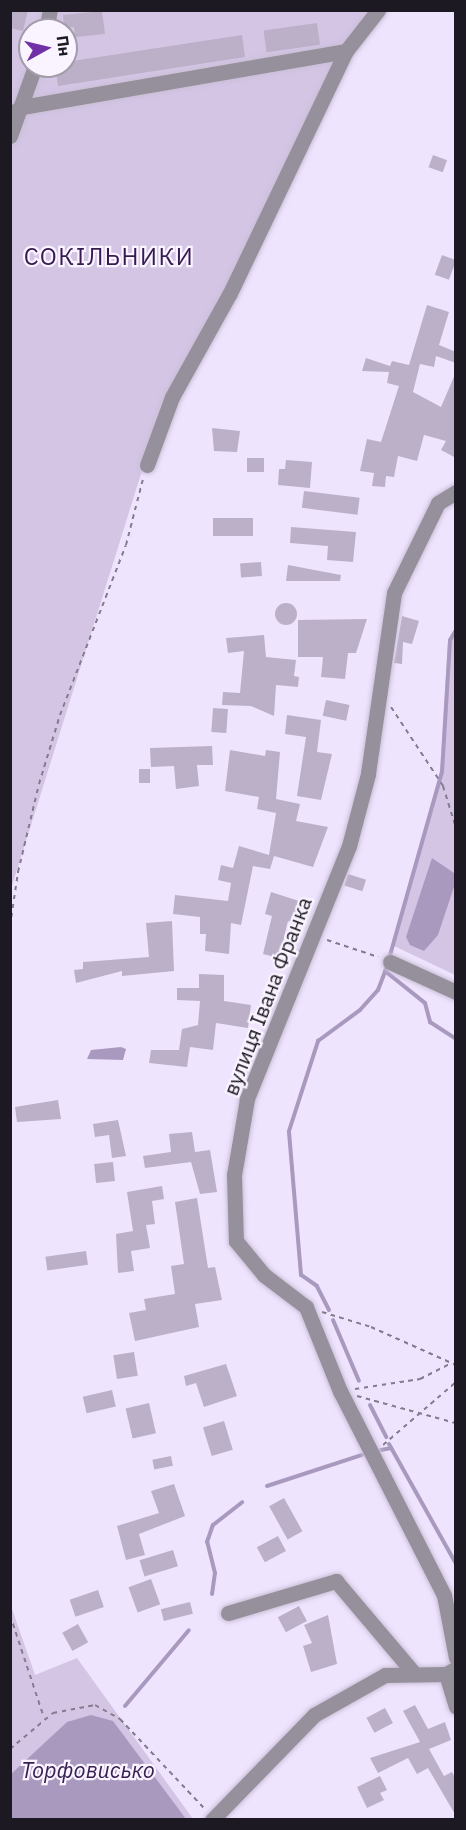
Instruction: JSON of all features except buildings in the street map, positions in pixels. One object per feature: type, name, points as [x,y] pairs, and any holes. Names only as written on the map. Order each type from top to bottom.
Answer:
[{"type":"street","points":[[147,465],[172,397],[230,293],[346,51],[378,10]]},
{"type":"street","points":[[16,110],[346,51]]},
{"type":"street","points":[[10,136],[16,110],[30,78]]},
{"type":"street","name":"вулиця Івана Франка","points":[[456,492],[438,503],[394,593],[368,774],[348,846],[247,1099],[234,1174],[237,1241],[264,1275],[296,1299],[371,1456],[444,1595],[456,1658]]},
{"type":"street","points":[[383,959],[456,992]]},
{"type":"street","points":[[228,1612],[336,1581],[413,1672]]},
{"type":"street","points":[[215,1816],[314,1715],[385,1675],[451,1671],[456,1706]]},
{"type":"path","points":[[10,926],[18,872],[39,784],[60,715],[126,545],[147,465]]},
{"type":"path","points":[[380,691],[437,774],[456,828]]},
{"type":"path","points":[[312,935],[383,959]]},
{"type":"path","points":[[296,1299],[371,1327],[456,1365]]},
{"type":"path","points":[[340,1391],[420,1379],[450,1364]]},
{"type":"path","points":[[371,1456],[456,1382]]},
{"type":"path","points":[[340,1391],[456,1423]]},
{"type":"path","points":[[10,1615],[45,1719]]},
{"type":"path","points":[[10,1749],[45,1719],[72,1707],[102,1708],[128,1726],[197,1802],[215,1816]]},
{"type":"shaded area","points":[[11,11],[374,11],[162,407],[11,889]]},
{"type":"shaded area","points":[[455,631],[455,975],[392,945],[440,774],[448,642]]},
{"type":"shaded area","name":"Торфовисько","points":[[10,1603],[35,1675],[77,1658],[193,1819],[11,1819]]},
{"type":"water","points":[[432,858],[454,873],[455,884],[438,935],[424,951],[410,945],[406,937]]},
{"type":"water","points":[[121,1047],[126,1049],[123,1060],[87,1059],[91,1050]]},
{"type":"water","name":"Торфовисько","points":[[91,1715],[113,1721],[186,1819],[11,1819],[11,1774],[67,1722]]},
{"type":"waterway","points":[[329,1310],[317,1286],[301,1275],[289,1131],[318,1041],[360,1010],[378,990],[387,966],[442,772],[450,640],[456,630]]},
{"type":"waterway","points":[[385,971],[425,1003],[430,1022],[456,1039]]},
{"type":"waterway","points":[[333,1320],[359,1381]]},
{"type":"waterway","points":[[370,1405],[386,1437]]},
{"type":"waterway","points":[[389,1444],[456,1564]]},
{"type":"waterway","points":[[381,1450],[391,1448]]},
{"type":"waterway","points":[[267,1486],[362,1455]]},
{"type":"waterway","points":[[212,1594],[215,1573],[207,1542],[213,1525],[242,1502]]},
{"type":"waterway","points":[[125,1706],[189,1630]]},
{"type":"district","name":"СОКІЛЬНИКИ","points":[[109,257]]}]
